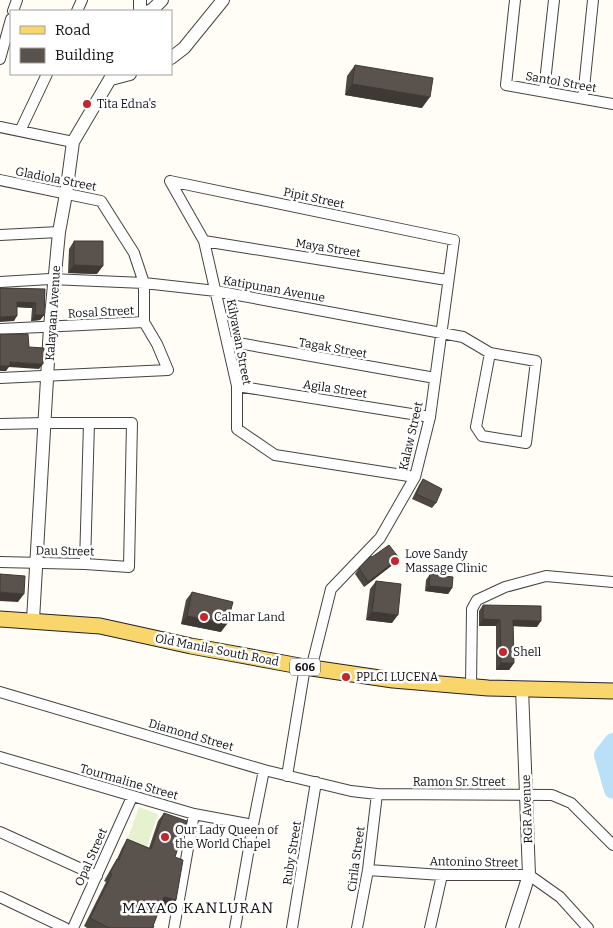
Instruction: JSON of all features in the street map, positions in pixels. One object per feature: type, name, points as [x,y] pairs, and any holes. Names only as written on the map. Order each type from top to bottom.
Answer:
[{"type":"main road","name":"Old Manila South Road","points":[[0,619],[100,626],[191,646],[308,668],[392,680],[471,686],[613,691]]},
{"type":"street","points":[[152,10],[162,0]]},
{"type":"street","points":[[172,57],[184,48],[224,0]]},
{"type":"street","name":"Santol Street","points":[[515,0],[506,85],[613,104]]},
{"type":"street","points":[[544,91],[554,0]]},
{"type":"street","points":[[583,98],[594,0]]},
{"type":"street","points":[[0,59],[10,23]]},
{"type":"street","points":[[20,131],[47,75]]},
{"type":"street","name":"Kalayaan Avenue","points":[[33,620],[49,376],[50,327],[60,232],[73,142],[112,76]]},
{"type":"street","points":[[0,128],[73,142]]},
{"type":"street","name":"Gladiola Street","points":[[0,180],[101,201],[134,253],[144,283],[144,322]]},
{"type":"street","name":"Pipit Street","points":[[170,181],[454,240]]},
{"type":"street","name":"Kilyawan Street","points":[[170,181],[204,241],[237,386],[237,429],[275,455],[415,477]]},
{"type":"street","points":[[0,235],[60,232]]},
{"type":"street","name":"Kalaw Street","points":[[287,776],[308,668],[331,589],[380,538],[415,477],[430,418],[442,333],[447,280],[454,240]]},
{"type":"street","name":"Maya Street","points":[[204,241],[447,280]]},
{"type":"street","name":"Katipunan Avenue","points":[[0,282],[55,279],[144,283],[216,291],[463,337],[490,352],[536,361],[526,443],[482,436],[476,427],[490,352]]},
{"type":"street","points":[[0,378],[168,370],[157,344],[144,322]]},
{"type":"street","name":"Rosal Street","points":[[0,329],[144,322]]},
{"type":"street","name":"Tagak Street","points":[[227,341],[435,378]]},
{"type":"street","name":"Agila Street","points":[[237,386],[430,418]]},
{"type":"street","points":[[0,424],[89,423],[85,564]]},
{"type":"street","name":"Dau Street","points":[[0,562],[129,567],[132,423],[89,423]]},
{"type":"street","points":[[471,686],[472,609],[477,600],[505,587],[546,576],[613,582]]},
{"type":"street","name":"RGR Avenue","points":[[512,928],[529,875],[522,688]]},
{"type":"street","name":"Diamond Street","points":[[0,692],[264,770],[351,791],[377,794]]},
{"type":"street","name":"Tourmaline Street","points":[[0,757],[194,814],[253,825]]},
{"type":"street","points":[[235,928],[264,770]]},
{"type":"street","name":"Ruby Street","points":[[292,928],[316,782]]},
{"type":"street","name":"Ramon Sr. Street","points":[[377,794],[552,795],[571,803],[613,845]]},
{"type":"street","name":"Cirila Street","points":[[357,928],[368,870],[377,794]]},
{"type":"street","name":"Opal Street","points":[[73,928],[132,797]]},
{"type":"street","points":[[174,928],[194,814]]},
{"type":"street","points":[[0,832],[97,876]]},
{"type":"street","name":"Antonino Street","points":[[368,870],[442,875],[529,875],[560,897],[588,928]]},
{"type":"street","points":[[430,928],[442,875]]},
{"type":"street","points":[[0,897],[65,928]]},
{"type":"green space","points":[[139,807],[158,814],[146,850],[126,843]]},
{"type":"building","points":[[355,65],[433,78],[430,97],[352,84]]},
{"type":"building","points":[[74,241],[103,241],[103,266],[74,265]]},
{"type":"building","points":[[0,288],[45,289],[44,315],[35,315],[36,303],[17,302],[17,316],[0,317]]},
{"type":"building","points":[[0,334],[28,334],[29,347],[44,348],[43,364],[10,362],[10,366],[0,366]]},
{"type":"building","points":[[423,479],[442,489],[436,503],[416,494]]},
{"type":"building","points":[[389,545],[399,558],[368,582],[359,568],[371,556]]},
{"type":"building","points":[[0,574],[25,576],[24,594],[0,592]]},
{"type":"building","points":[[430,574],[453,577],[452,588],[429,586]]},
{"type":"building","points":[[376,581],[401,584],[398,615],[372,612]]},
{"type":"building","points":[[192,592],[233,602],[227,624],[187,616]]},
{"type":"building","points":[[483,605],[541,606],[541,621],[513,620],[514,663],[501,663],[500,620],[483,619]]},
{"type":"building","points":[[164,813],[187,821],[175,857],[183,860],[176,900],[164,897],[153,928],[109,928],[90,918],[112,874],[110,873],[117,859],[119,860],[127,839],[151,849]]},
{"type":"waterway","points":[[613,742],[603,755],[613,790]]},
{"type":"place","name":"Tita Edna's","points":[[87,104]]},
{"type":"place","name":"Love Sandy Massage Clinic","points":[[395,561]]},
{"type":"place","name":"Calmar Land","points":[[204,617]]},
{"type":"place","name":"Shell","points":[[503,652]]},
{"type":"place","name":"PPLCI LUCENA","points":[[346,677]]},
{"type":"place","name":"Our Lady Queen of the World Chapel","points":[[165,837]]},
{"type":"district","name":"MAYAO KANLURAN","points":[[198,908]]}]
